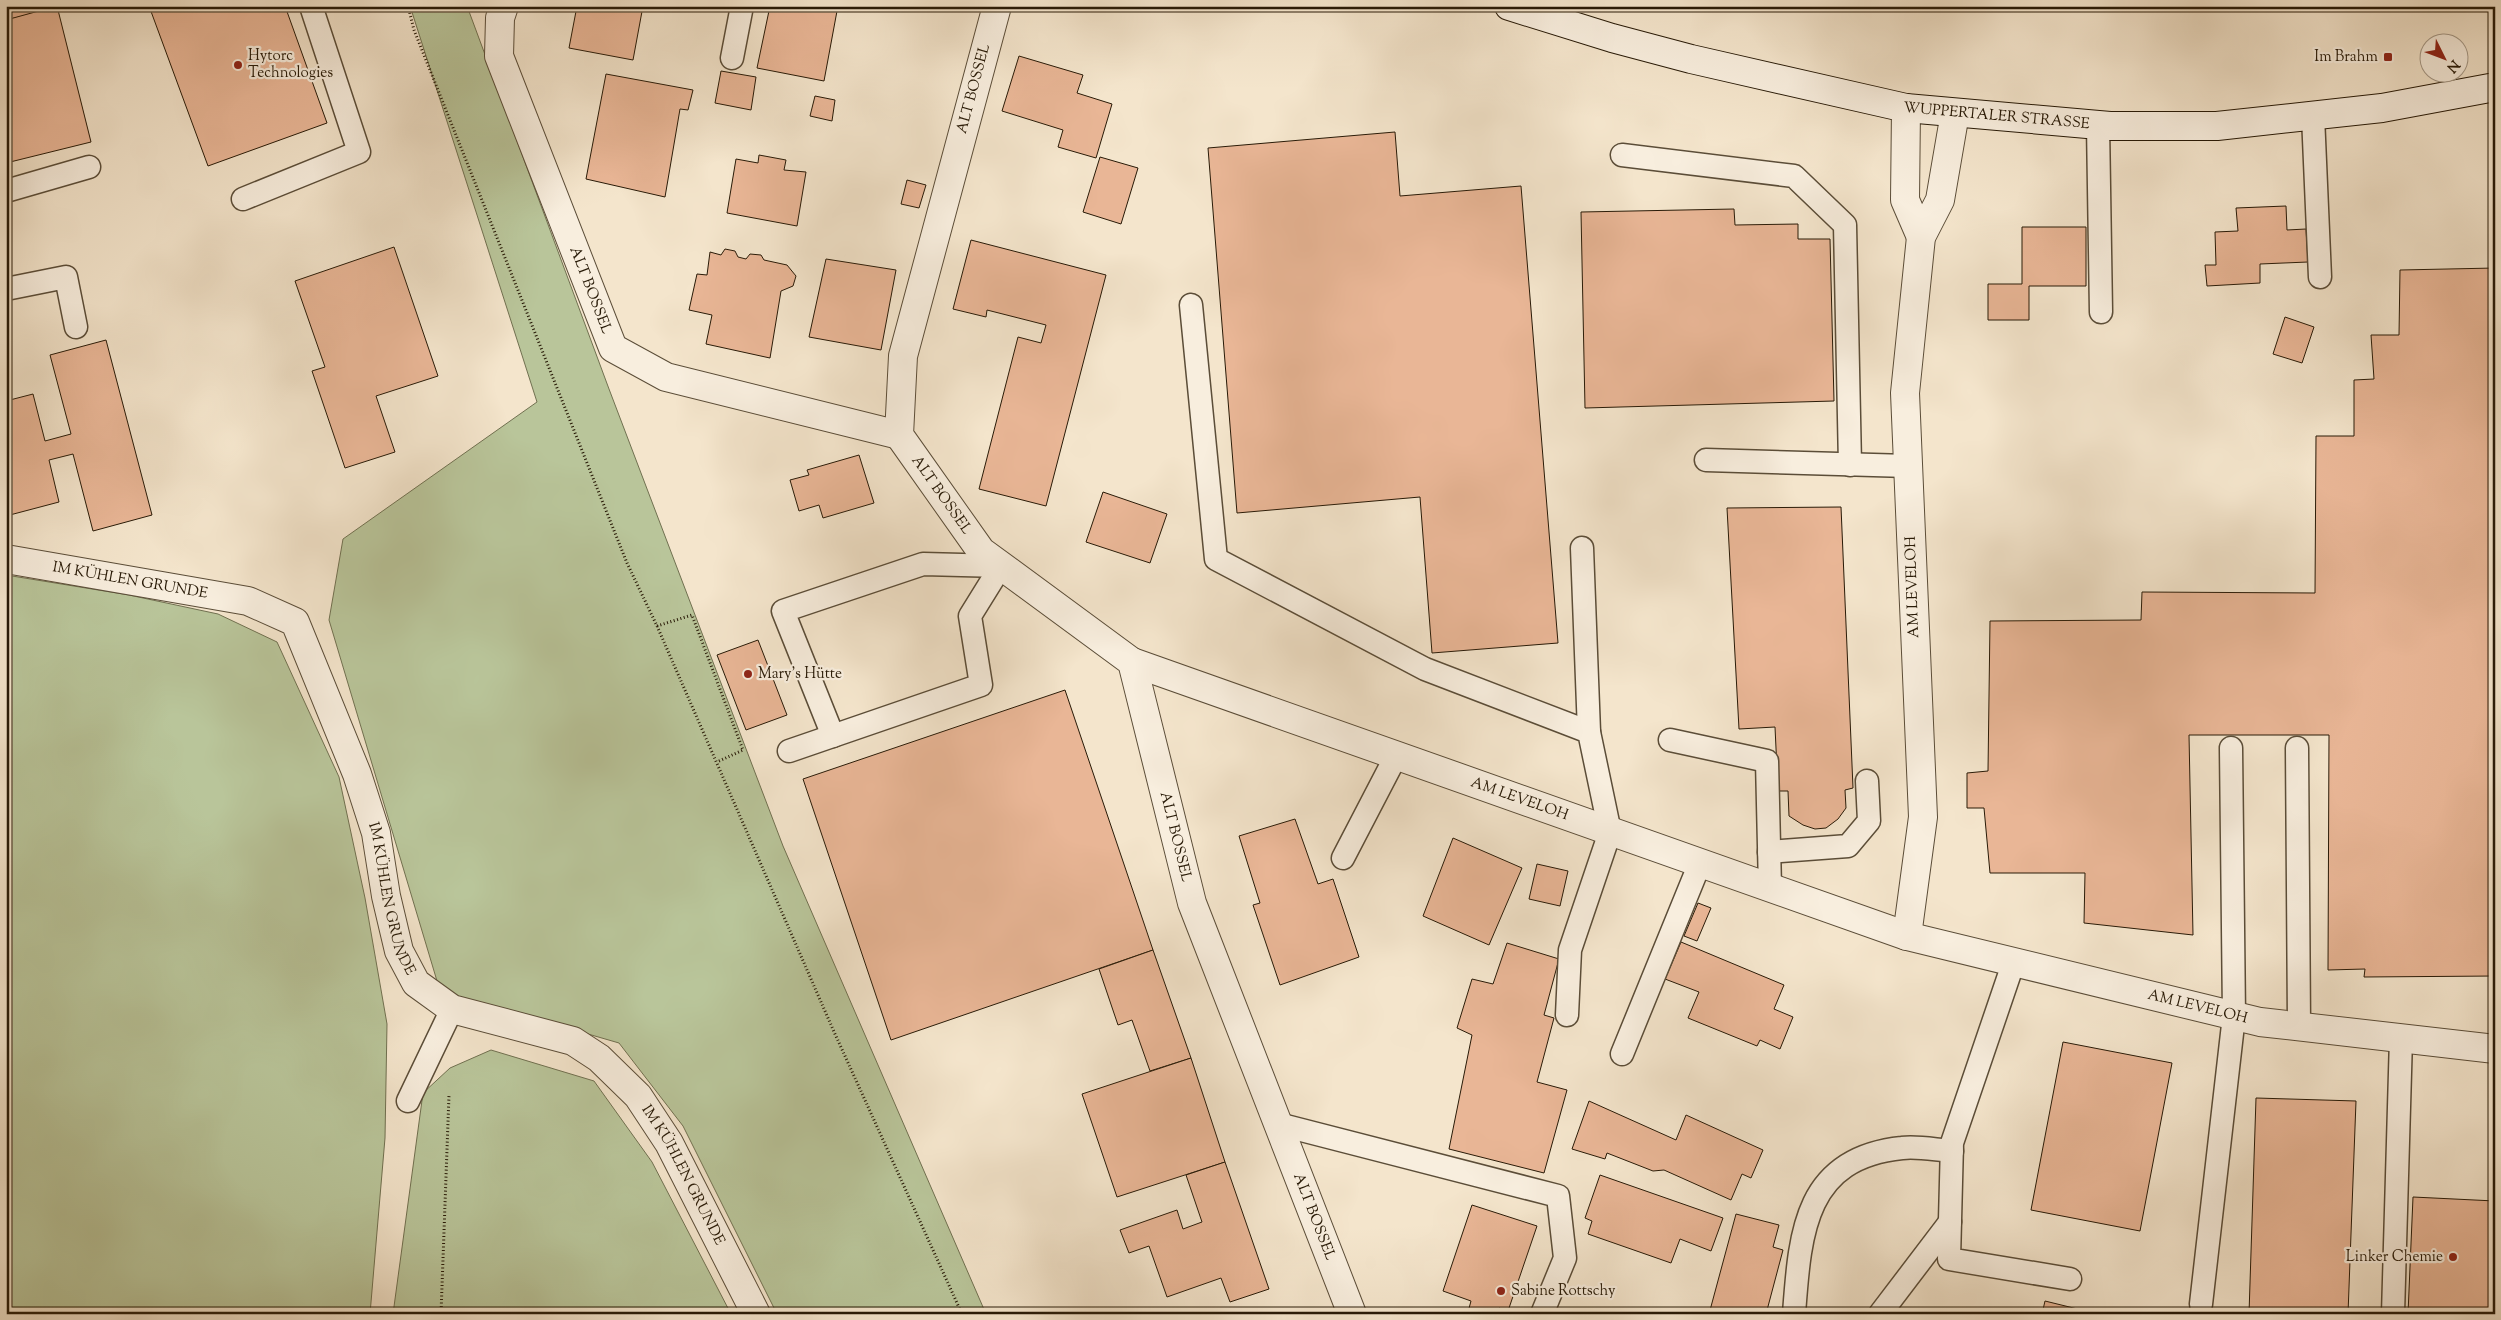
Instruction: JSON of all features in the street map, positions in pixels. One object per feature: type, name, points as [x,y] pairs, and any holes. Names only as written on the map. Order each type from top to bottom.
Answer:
[{"type":"street","name":"ALT BOSSEL","points":[[504,6],[500,18],[499,56],[613,348],[666,378],[899,435]]},
{"type":"street","name":"ALT BOSSEL","points":[[997,6],[903,356],[899,435],[981,551],[1132,662],[1192,903],[1352,1314]]},
{"type":"street","name":"WUPPERTALER STRASSE","points":[[1509,6],[1612,38],[1665,52],[1906,108],[2098,126],[2217,126],[2382,108],[2495,87]]},
{"type":"street","name":"AM LEVELOH","points":[[1906,108],[1905,200],[1921,237]]},
{"type":"street","name":"AM LEVELOH","points":[[1907,936],[1923,817],[1906,392],[1921,237],[1940,200],[1955,113]]},
{"type":"street","name":"IM KÜHLEN GRUNDE","points":[[6,559],[248,601],[295,622],[357,774],[376,833],[386,896],[399,951],[416,983],[452,1009],[573,1041],[599,1058],[638,1096],[669,1143],[756,1314]]},
{"type":"street","name":"AM LEVELOH","points":[[1132,662],[1907,936],[2260,1022],[2402,1038],[2493,1044]]},
{"type":"lane","points":[[243,199],[359,152],[311,6]]},
{"type":"lane","points":[[732,58],[742,6]]},
{"type":"lane","points":[[2313,116],[2320,277]]},
{"type":"lane","points":[[2098,126],[2101,312]]},
{"type":"lane","points":[[1622,155],[1794,176],[1845,226],[1850,465]]},
{"type":"lane","points":[[6,191],[89,167]]},
{"type":"lane","points":[[6,289],[66,277],[76,327]]},
{"type":"lane","points":[[1191,305],[1216,559],[1425,669],[1590,732]]},
{"type":"lane","points":[[1706,460],[1908,466]]},
{"type":"lane","points":[[1567,1015],[1570,950],[1610,832],[1590,732],[1582,548]]},
{"type":"lane","points":[[833,736],[783,611],[923,564],[1001,566]]},
{"type":"lane","points":[[788,751],[981,685],[970,616],[1001,566]]},
{"type":"lane","points":[[1670,740],[1767,761],[1770,888]]},
{"type":"lane","points":[[2201,1304],[2234,1016],[2232,748]]},
{"type":"lane","points":[[2297,748],[2299,1026]]},
{"type":"lane","points":[[1343,858],[1396,756]]},
{"type":"lane","points":[[1769,852],[1848,846],[1869,821],[1867,781]]},
{"type":"lane","points":[[1622,1054],[1700,863]]},
{"type":"lane","points":[[2014,961],[1952,1143],[1949,1259],[2070,1279]]},
{"type":"lane","points":[[408,1101],[452,1009]]},
{"type":"lane","points":[[2394,1314],[2402,1038]]},
{"type":"lane","points":[[1278,1124],[1558,1196],[1565,1258],[1542,1314]]},
{"type":"lane","points":[[1794,1314],[1797,1270],[1811,1208],[1827,1180],[1856,1159],[1903,1148],[1952,1151]]},
{"type":"lane","points":[[1880,1314],[1950,1222]]},
{"type":"path","points":[[408,6],[414,30],[627,563],[657,626],[839,1043],[962,1314]]},
{"type":"path","points":[[657,626],[692,615],[743,750],[717,762]]},
{"type":"path","points":[[441,1314],[449,1088]]},
{"type":"green space","points":[[410,6],[467,6],[609,389],[783,846],[986,1314],[777,1314],[683,1126],[619,1043],[440,991],[329,620],[343,539],[537,402]]},
{"type":"green space","points":[[6,575],[129,595],[218,614],[277,642],[339,777],[365,898],[387,1024],[385,1138],[370,1314],[6,1314]]},
{"type":"green space","points":[[491,1050],[594,1081],[652,1162],[731,1314],[393,1314],[423,1093],[450,1068]]},
{"type":"building","points":[[6,6],[43,6],[45,11],[6,20]]},
{"type":"building","points":[[57,6],[91,142],[6,163],[6,20]]},
{"type":"building","name":"Hytorc Technologies","points":[[149,6],[285,6],[327,123],[208,166]]},
{"type":"building","points":[[577,6],[643,6],[633,60],[569,48]]},
{"type":"building","points":[[770,6],[819,6],[837,11],[824,81],[757,68]]},
{"type":"building","points":[[1019,56],[1083,75],[1077,93],[1112,104],[1096,158],[1058,147],[1063,130],[1002,111]]},
{"type":"building","points":[[721,71],[756,77],[751,110],[715,103]]},
{"type":"building","points":[[606,74],[693,90],[688,110],[680,109],[665,197],[586,179]]},
{"type":"building","points":[[815,96],[835,100],[832,121],[810,116]]},
{"type":"building","points":[[1395,132],[1400,196],[1521,186],[1558,643],[1432,653],[1420,497],[1237,513],[1208,148]]},
{"type":"building","points":[[759,155],[786,160],[784,170],[806,172],[797,226],[727,213],[736,159],[758,163]]},
{"type":"building","points":[[1100,157],[1138,168],[1121,224],[1083,212]]},
{"type":"building","points":[[907,180],[926,185],[919,208],[901,204]]},
{"type":"building","points":[[2286,206],[2287,230],[2306,229],[2308,262],[2260,264],[2260,283],[2207,286],[2205,265],[2216,265],[2215,232],[2238,231],[2236,208]]},
{"type":"building","points":[[1734,209],[1735,225],[1798,224],[1798,239],[1830,239],[1834,401],[1585,408],[1581,212]]},
{"type":"building","points":[[2022,227],[2086,227],[2086,286],[2029,286],[2029,320],[1988,320],[1988,284],[2022,284]]},
{"type":"building","points":[[971,240],[1106,275],[1046,506],[979,489],[1018,337],[1041,343],[1046,325],[987,310],[986,317],[953,309]]},
{"type":"building","points":[[394,247],[438,376],[376,396],[395,452],[345,468],[312,371],[325,367],[295,281]]},
{"type":"building","points":[[725,249],[735,251],[738,257],[746,259],[750,254],[761,255],[764,260],[787,265],[796,276],[793,286],[781,291],[770,358],[706,344],[712,315],[689,310],[697,274],[707,275],[710,252],[721,255]]},
{"type":"building","points":[[826,259],[896,270],[881,350],[809,337]]},
{"type":"building","points":[[2495,268],[2495,976],[2364,977],[2365,969],[2328,970],[2329,735],[2189,735],[2193,935],[2084,923],[2085,873],[1990,873],[1984,808],[1967,808],[1967,773],[1988,771],[1990,621],[2141,620],[2142,592],[2315,593],[2316,436],[2354,436],[2354,380],[2374,379],[2371,335],[2399,335],[2400,270]]},
{"type":"building","points":[[2285,317],[2314,327],[2302,363],[2273,354]]},
{"type":"building","points":[[106,340],[152,515],[93,531],[73,454],[49,460],[59,502],[6,516],[6,401],[33,394],[45,441],[71,434],[50,355]]},
{"type":"building","points":[[859,455],[874,503],[823,518],[819,505],[799,511],[790,480],[809,475],[807,470]]},
{"type":"building","points":[[1103,492],[1167,514],[1150,563],[1086,542]]},
{"type":"building","points":[[1841,507],[1853,788],[1845,790],[1846,808],[1838,819],[1826,828],[1815,829],[1803,825],[1789,816],[1788,791],[1778,791],[1775,727],[1739,729],[1727,508]]},
{"type":"building","name":"Mary’s Hütte","points":[[758,640],[787,715],[746,730],[717,655]]},
{"type":"building","points":[[1065,690],[1153,950],[891,1040],[803,779]]},
{"type":"building","points":[[1295,819],[1318,884],[1333,879],[1359,957],[1280,985],[1253,905],[1260,903],[1239,836]]},
{"type":"building","points":[[1453,838],[1522,868],[1489,945],[1423,916]]},
{"type":"building","points":[[1537,864],[1568,871],[1560,906],[1529,899]]},
{"type":"building","points":[[1698,903],[1711,908],[1697,941],[1684,936]]},
{"type":"building","points":[[1681,942],[1784,985],[1774,1009],[1793,1017],[1780,1049],[1760,1040],[1757,1046],[1688,1018],[1699,992],[1665,979]]},
{"type":"building","points":[[1507,943],[1559,959],[1544,1015],[1554,1018],[1537,1082],[1567,1090],[1544,1173],[1449,1149],[1472,1035],[1457,1028],[1472,979],[1493,984]]},
{"type":"building","points":[[1153,950],[1191,1058],[1150,1071],[1132,1020],[1118,1025],[1099,969]]},
{"type":"building","points":[[2063,1042],[2172,1063],[2140,1231],[2031,1210]]},
{"type":"building","points":[[1191,1058],[1225,1162],[1117,1197],[1082,1094]]},
{"type":"building","points":[[2256,1098],[2356,1101],[2348,1314],[2249,1314]]},
{"type":"building","points":[[1589,1101],[1676,1140],[1686,1115],[1763,1150],[1751,1178],[1742,1174],[1731,1200],[1664,1170],[1653,1171],[1607,1153],[1605,1159],[1572,1149]]},
{"type":"building","points":[[1225,1162],[1269,1289],[1230,1302],[1221,1278],[1167,1297],[1149,1246],[1129,1253],[1120,1230],[1177,1210],[1183,1229],[1202,1222],[1186,1175]]},
{"type":"building","points":[[1600,1175],[1723,1218],[1711,1251],[1680,1239],[1671,1263],[1588,1234],[1592,1221],[1585,1218]]},
{"type":"building","name":"Linker Chemie","points":[[2413,1197],[2495,1201],[2495,1314],[2408,1314]]},
{"type":"building","points":[[1472,1205],[1537,1226],[1508,1311],[1499,1308],[1497,1314],[1474,1314],[1468,1312],[1471,1301],[1443,1291]]},
{"type":"building","points":[[1736,1214],[1779,1225],[1773,1247],[1783,1250],[1766,1314],[1709,1314]]},
{"type":"building","points":[[2045,1301],[2098,1314],[2042,1314]]},
{"type":"place","name":"Im Brahm","points":[[2388,57]]},
{"type":"place","name":"Hytorc Technologies","points":[[238,65]]},
{"type":"place","name":"Mary’s Hütte","points":[[748,674]]},
{"type":"place","name":"Linker Chemie","points":[[2453,1257]]},
{"type":"place","name":"Sabine Rottschy","points":[[1501,1291]]}]
